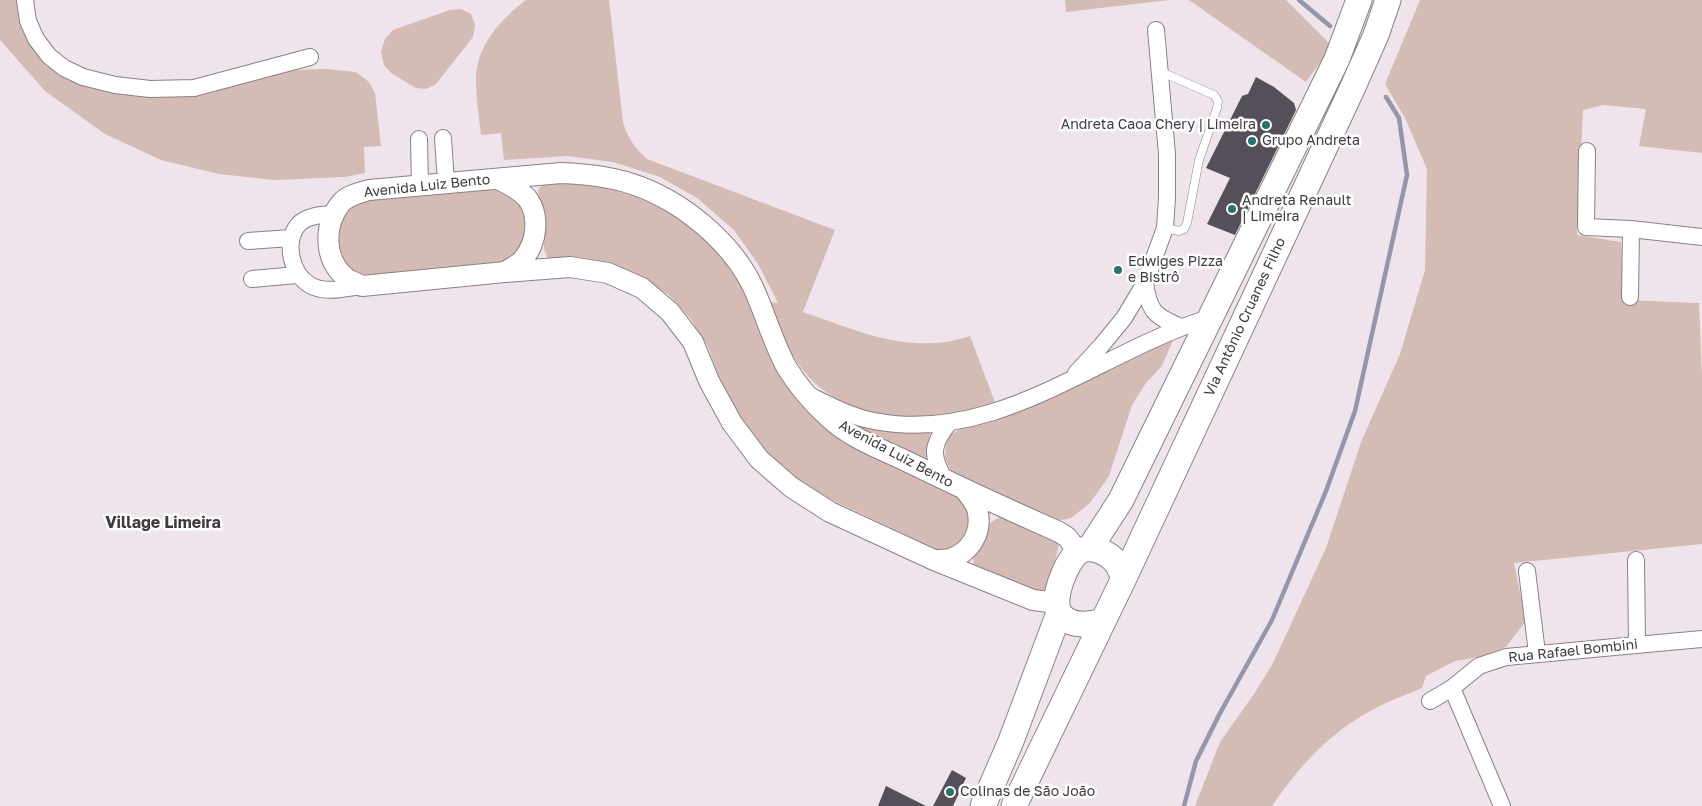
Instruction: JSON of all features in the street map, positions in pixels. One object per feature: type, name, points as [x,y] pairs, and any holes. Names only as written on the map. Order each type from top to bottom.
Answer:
[{"type":"main road","points":[[983,806],[1011,741],[1058,608],[1060,583],[1067,566],[1084,550],[1121,500],[1336,59],[1359,0]]},
{"type":"main road","name":"Via Antônio Cruanes Filho","points":[[1124,578],[1352,89],[1376,34],[1388,0]]},
{"type":"main road","points":[[1014,806],[1124,578],[1117,564],[1105,553],[1084,550]]},
{"type":"main road","points":[[1058,608],[1069,620],[1080,624],[1092,624],[1103,621]]},
{"type":"street","points":[[25,0],[28,20],[36,39],[49,56],[64,68],[83,77],[115,85],[150,89],[194,88],[310,57]]},
{"type":"street","points":[[1069,380],[1124,318],[1145,283],[1165,228],[1168,198],[1167,154],[1156,30]]},
{"type":"street","points":[[443,138],[446,183]]},
{"type":"street","points":[[419,139],[420,185]]},
{"type":"street","points":[[1587,151],[1586,227],[1631,228],[1702,237]]},
{"type":"street","name":"Avenida Luiz Bento","points":[[362,286],[345,276],[333,261],[328,247],[328,230],[334,214],[342,202],[354,194],[369,190],[562,173],[592,174],[632,184],[666,198],[703,222],[731,253],[752,286],[787,367],[805,393],[829,418],[856,437],[965,490],[1059,532],[1084,550]]},
{"type":"street","points":[[498,178],[515,188],[528,199],[534,216],[535,231],[532,246],[524,259],[505,272]]},
{"type":"street","points":[[334,214],[312,216],[299,223],[291,238],[291,257],[298,275],[310,286],[324,290],[570,267],[608,273],[642,288],[670,312],[693,342],[709,381],[732,424],[759,459],[791,487],[830,512],[934,560],[1033,600],[1058,608]]},
{"type":"street","points":[[1630,297],[1631,228]]},
{"type":"street","points":[[248,241],[291,238]]},
{"type":"street","points":[[252,279],[298,275]]},
{"type":"street","points":[[1145,283],[1148,302],[1156,314],[1180,327]]},
{"type":"street","points":[[805,393],[845,412],[874,421],[904,425],[948,423],[992,413],[1036,396],[1180,327],[1209,318]]},
{"type":"street","points":[[944,480],[936,464],[934,449],[939,434],[948,423]]},
{"type":"street","points":[[934,560],[949,559],[964,552],[974,541],[979,527],[978,513],[975,504],[965,490]]},
{"type":"street","points":[[1636,560],[1637,644]]},
{"type":"street","points":[[1527,571],[1537,653]]},
{"type":"street","name":"Rua Rafael Bombini","points":[[1430,701],[1452,688],[1479,666],[1506,657],[1702,639]]},
{"type":"street","points":[[1452,688],[1502,806]]},
{"type":"lane","points":[[1159,71],[1214,95],[1218,101],[1198,160],[1184,229],[1179,231],[1165,228]]},
{"type":"shaded area","points":[[0,0],[16,0],[20,24],[30,43],[113,92],[291,70],[327,69],[356,72],[369,82],[375,93],[381,146],[364,147],[365,173],[345,177],[274,180],[219,174],[161,160],[105,134],[45,91],[0,40]]},
{"type":"shaded area","points":[[526,0],[609,0],[623,122],[632,143],[647,159],[835,230],[803,312],[885,339],[927,343],[970,336],[996,405],[944,416],[918,418],[881,414],[845,403],[814,383],[796,361],[768,302],[778,303],[758,264],[734,230],[697,198],[660,177],[613,162],[568,156],[504,160],[501,133],[481,135],[476,81],[477,69],[480,57],[491,35]]},
{"type":"shaded area","points":[[1065,0],[1169,0],[1066,12]]},
{"type":"shaded area","points":[[1189,0],[1286,0],[1332,46],[1306,82]]},
{"type":"shaded area","points":[[1420,0],[1702,0],[1702,153],[1639,146],[1646,109],[1603,105],[1583,110],[1577,235],[1621,242],[1624,300],[1699,303],[1702,377],[1702,544],[1514,563],[1526,621],[1506,647],[1479,657],[1455,661],[1426,676],[1422,688],[1381,705],[1360,717],[1318,750],[1294,776],[1272,806],[1195,806],[1220,742],[1273,663],[1326,548],[1361,442],[1400,354],[1425,270],[1427,169],[1405,118],[1385,84]]},
{"type":"shaded area","points":[[461,9],[471,14],[475,25],[473,37],[436,84],[426,89],[416,88],[391,73],[384,65],[381,52],[385,39],[393,30],[450,10]]},
{"type":"shaded area","points":[[550,182],[580,184],[609,189],[636,198],[662,210],[687,225],[728,266],[744,291],[771,359],[780,376],[797,400],[823,425],[852,445],[954,493],[965,504],[970,514],[971,525],[964,539],[951,548],[936,549],[830,499],[799,480],[768,454],[743,423],[724,390],[708,347],[691,319],[669,295],[642,278],[549,259],[544,250],[546,217],[538,190],[542,185]]},
{"type":"shaded area","points":[[493,187],[506,190],[519,201],[526,216],[527,224],[527,232],[520,249],[512,258],[498,266],[365,276],[351,268],[341,253],[338,236],[340,227],[348,212],[358,203],[369,199]]},
{"type":"shaded area","points":[[1174,338],[1162,366],[1146,383],[1132,405],[1109,476],[1090,503],[1071,518],[1053,522],[952,473],[945,458],[946,445],[950,435],[962,428],[989,422],[1022,411]]},
{"type":"shaded area","points":[[851,424],[887,430],[931,430],[927,444],[926,460]]},
{"type":"shaded area","points":[[1005,517],[1059,544],[1045,602],[974,568],[973,556],[985,541],[990,523],[998,518]]},
{"type":"building","name":"Grupo Andreta","points":[[1256,77],[1274,87],[1294,103],[1296,110],[1235,235],[1207,224],[1230,178],[1206,168],[1242,96],[1248,94]]},
{"type":"building","name":"Colinas de São João","points":[[952,770],[966,778],[953,806],[933,806]]},
{"type":"building","name":"Colinas de São João","points":[[886,786],[926,806],[878,806]]},
{"type":"waterway","points":[[1299,0],[1330,26]]},
{"type":"waterway","points":[[1184,806],[1196,761],[1219,715],[1272,620],[1326,491],[1355,411],[1407,175],[1399,118],[1386,97]]},
{"type":"place","name":"Andreta Caoa Chery | Limeira","points":[[1266,125]]},
{"type":"place","name":"Grupo Andreta","points":[[1252,141]]},
{"type":"place","name":"Andreta Renault | Limeira","points":[[1232,209]]},
{"type":"place","name":"Edwiges Pizza e Bistrô","points":[[1118,270]]},
{"type":"place","name":"Colinas de São João","points":[[950,792]]},
{"type":"district","name":"Village Limeira","points":[[163,523]]}]
